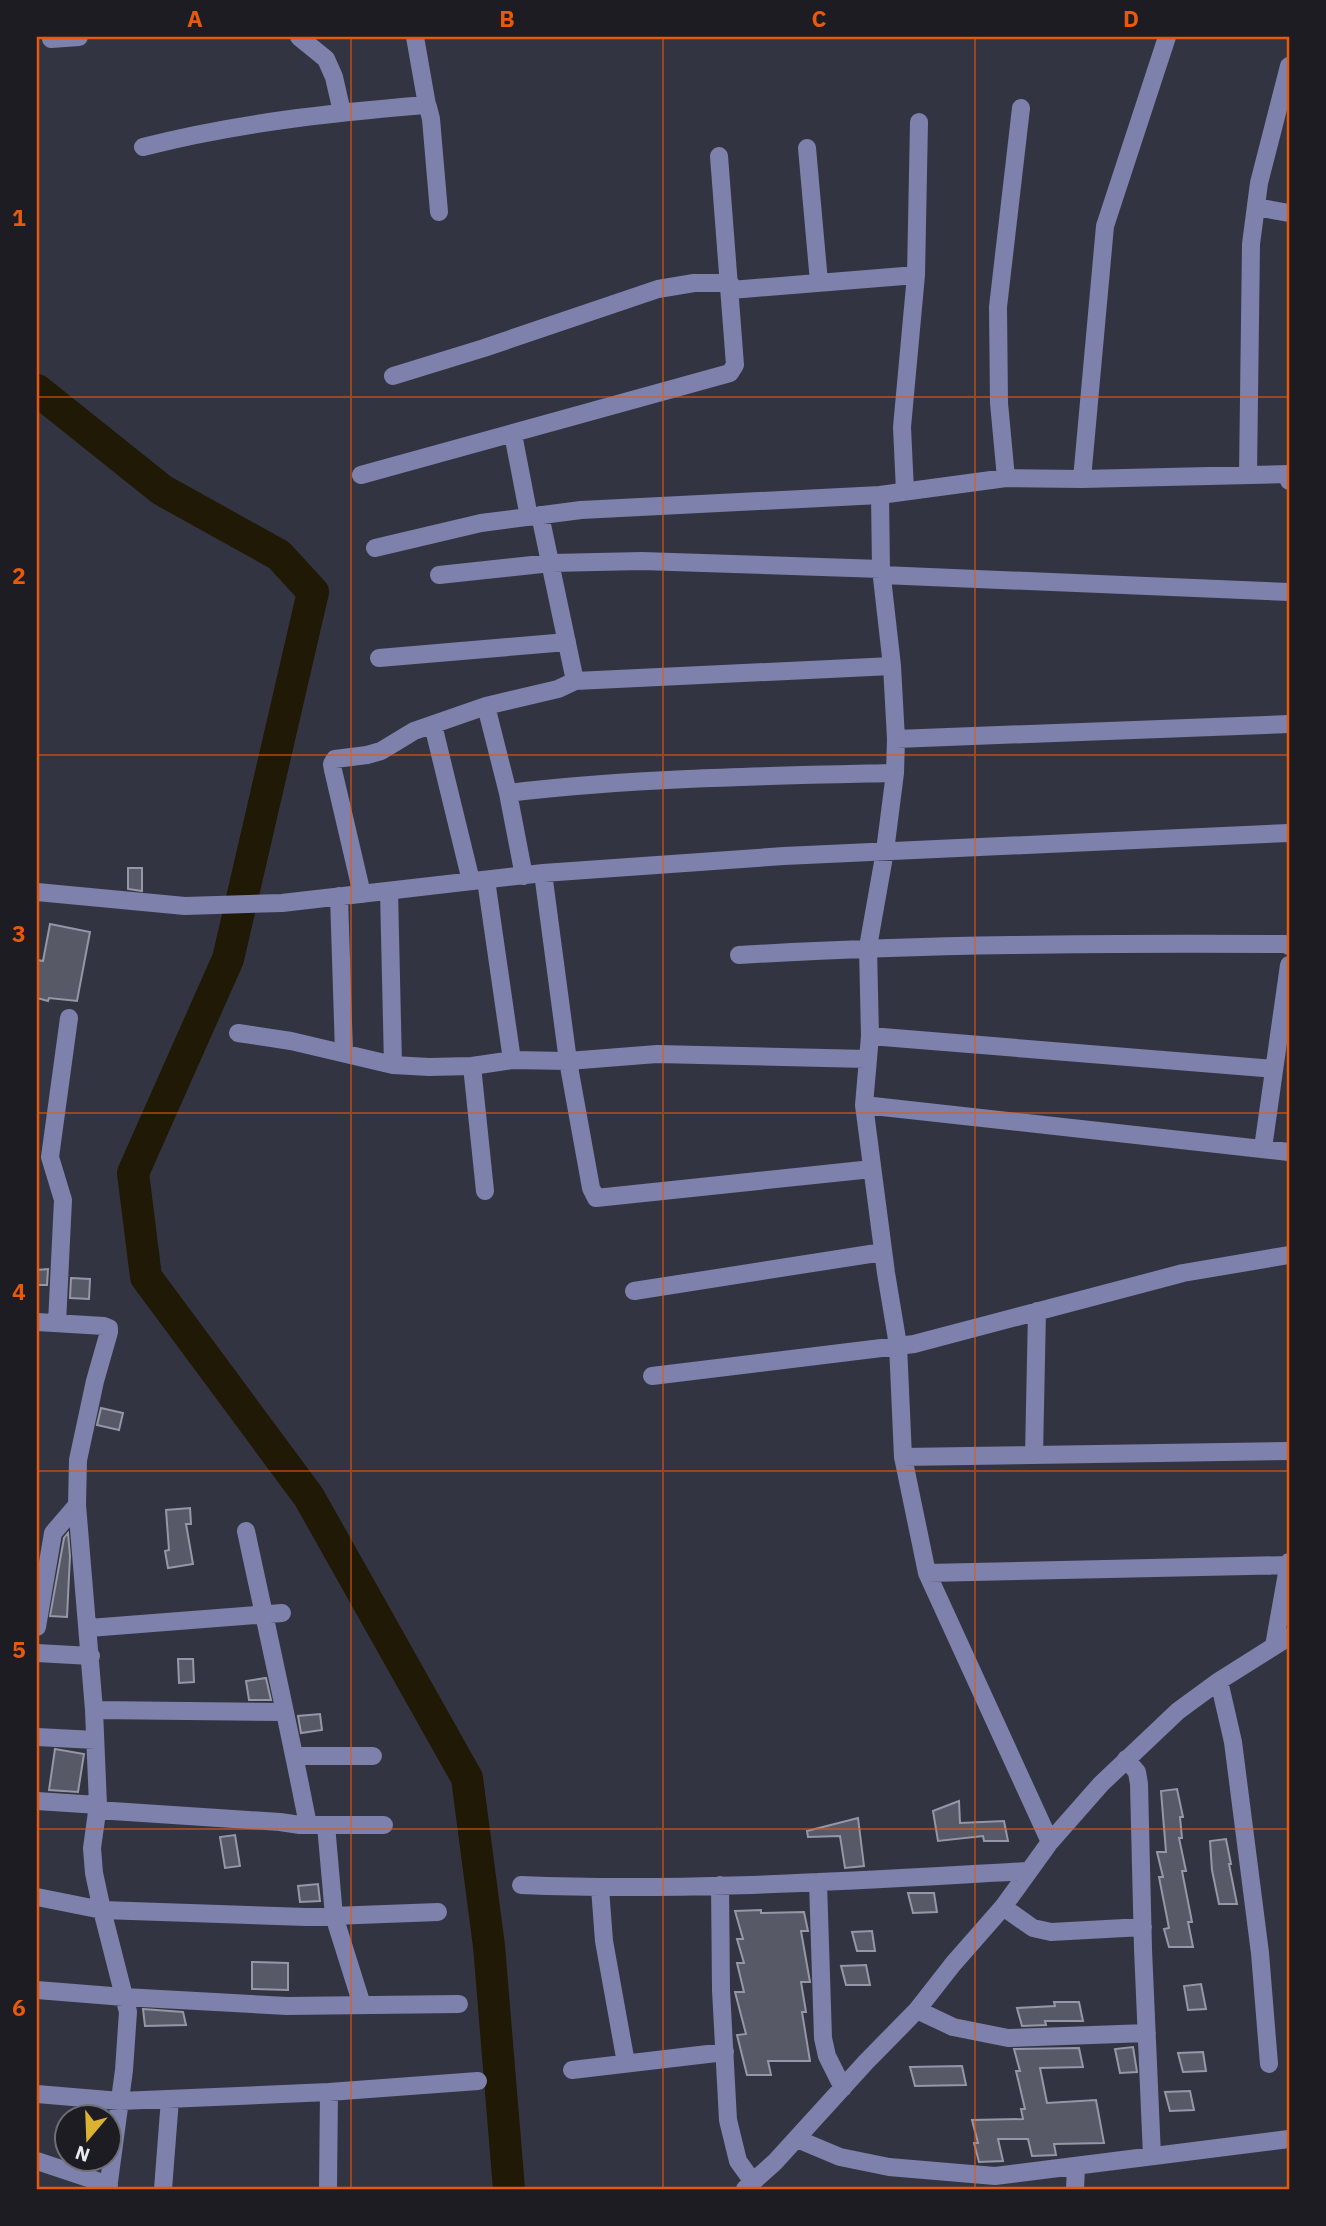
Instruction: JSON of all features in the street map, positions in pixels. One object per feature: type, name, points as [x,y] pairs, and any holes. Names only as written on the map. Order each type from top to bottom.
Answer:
[{"type":"street","points":[[51,38],[79,37]]},
{"type":"street","points":[[299,37],[326,59],[334,77],[342,112]]},
{"type":"street","points":[[1082,479],[1105,226],[1167,37]]},
{"type":"street","points":[[420,38],[431,119],[439,212]]},
{"type":"street","points":[[1248,475],[1251,244],[1259,183],[1289,66]]},
{"type":"street","points":[[144,147],[226,128],[342,112],[427,105]]},
{"type":"street","points":[[1006,478],[999,402],[998,307],[1021,108]]},
{"type":"street","points":[[905,491],[902,427],[916,275],[919,122]]},
{"type":"street","points":[[807,148],[819,282]]},
{"type":"street","points":[[361,475],[730,373],[735,365],[719,156]]},
{"type":"street","points":[[1256,207],[1289,213]]},
{"type":"street","points":[[393,376],[658,289],[694,283],[730,287],[916,275]]},
{"type":"street","points":[[513,434],[551,564],[575,681]]},
{"type":"street","points":[[375,548],[481,523],[581,510],[880,495],[1006,478],[1289,474],[1289,481]]},
{"type":"street","points":[[880,495],[882,572],[896,739],[895,773],[885,851],[868,947],[870,1036],[864,1105],[898,1345],[903,1457],[927,1573],[1050,1842]]},
{"type":"street","points":[[439,575],[551,564],[722,562],[1289,592]]},
{"type":"street","points":[[379,658],[567,642]]},
{"type":"street","points":[[362,894],[332,764],[335,759],[381,751],[414,731],[486,706],[558,689],[575,681],[892,667]]},
{"type":"street","points":[[486,706],[508,793],[524,876]]},
{"type":"street","points":[[896,739],[1289,723]]},
{"type":"street","points":[[433,725],[478,881],[512,1060]]},
{"type":"street","points":[[508,793],[574,785],[689,778],[895,773]]},
{"type":"street","points":[[37,892],[185,906],[282,903],[543,873],[885,851],[1289,833]]},
{"type":"street","points":[[543,873],[568,1061],[591,1188],[596,1198],[872,1169]]},
{"type":"street","points":[[389,891],[393,1065]]},
{"type":"street","points":[[339,896],[344,1053]]},
{"type":"street","points":[[739,955],[868,947],[1091,943],[1289,946]]},
{"type":"street","points":[[1263,1149],[1289,965]]},
{"type":"street","points":[[57,1323],[63,1200],[50,1157],[69,1018]]},
{"type":"street","points":[[238,1033],[291,1041],[393,1065],[429,1067],[472,1066],[512,1060],[568,1061],[657,1054],[867,1059]]},
{"type":"street","points":[[870,1036],[1273,1069]]},
{"type":"street","points":[[472,1066],[485,1191]]},
{"type":"street","points":[[864,1105],[1289,1152]]},
{"type":"street","points":[[634,1291],[883,1252]]},
{"type":"street","points":[[652,1376],[914,1344],[1183,1273],[1289,1255]]},
{"type":"street","points":[[1034,1455],[1037,1311]]},
{"type":"street","points":[[37,1322],[109,1328],[94,1381],[78,1460],[77,1505],[94,1710],[97,1808],[92,1848],[94,1873],[128,2012],[109,2187],[37,2161]]},
{"type":"street","points":[[903,1457],[1289,1451]]},
{"type":"street","points":[[37,1627],[53,1533],[77,1505]]},
{"type":"street","points":[[246,1531],[284,1712],[317,1825],[334,1916],[362,2005]]},
{"type":"street","points":[[720,1885],[721,1990],[728,2120],[738,2161],[749,2185],[797,2139],[917,2010],[1003,1907],[1050,1842],[1126,1759],[1178,1711],[1282,1641],[1289,1563],[927,1573]]},
{"type":"street","points":[[89,1628],[282,1613]]},
{"type":"street","points":[[37,1653],[91,1656]]},
{"type":"street","points":[[1219,1682],[1233,1742],[1260,1952],[1269,2064]]},
{"type":"street","points":[[94,1710],[284,1712]]},
{"type":"street","points":[[37,1737],[94,1740]]},
{"type":"street","points":[[295,1756],[373,1756]]},
{"type":"street","points":[[1126,1759],[1137,1772],[1139,1784],[1152,2156]]},
{"type":"street","points":[[37,1801],[317,1825],[384,1825]]},
{"type":"street","points":[[521,1885],[600,1888],[720,1885],[1029,1871]]},
{"type":"street","points":[[818,1882],[823,2038],[843,2088]]},
{"type":"street","points":[[600,1888],[604,1941],[626,2063]]},
{"type":"street","points":[[37,1896],[102,1910],[306,1917],[438,1912]]},
{"type":"street","points":[[1003,1907],[1033,1928],[1051,1932],[1143,1927]]},
{"type":"street","points":[[37,1990],[287,2006],[459,2004]]},
{"type":"street","points":[[917,2010],[953,2027],[1008,2038],[1147,2033]]},
{"type":"street","points":[[572,2070],[725,2052]]},
{"type":"street","points":[[37,2094],[120,2101],[329,2092],[478,2081]]},
{"type":"street","points":[[328,2189],[329,2092]]},
{"type":"street","points":[[163,2189],[170,2098]]},
{"type":"street","points":[[797,2139],[840,2157],[990,2183],[1076,2167],[1289,2139]]},
{"type":"street","points":[[1075,2189],[1076,2167]]},
{"type":"building","points":[[128,868],[142,868],[142,891],[128,889]]},
{"type":"building","points":[[50,924],[90,932],[77,1001],[49,998],[48,1001],[37,998],[37,960],[43,961]]},
{"type":"building","points":[[48,1269],[47,1285],[37,1285],[37,1270]]},
{"type":"building","points":[[71,1278],[90,1279],[89,1299],[70,1298]]},
{"type":"building","points":[[101,1408],[123,1413],[119,1430],[97,1425]]},
{"type":"building","points":[[190,1508],[191,1524],[186,1524],[193,1564],[168,1568],[165,1551],[169,1550],[166,1510]]},
{"type":"building","points":[[68,1533],[70,1556],[67,1617],[50,1616],[64,1538]]},
{"type":"building","points":[[178,1659],[193,1659],[194,1682],[179,1683]]},
{"type":"building","points":[[266,1678],[271,1700],[249,1700],[246,1681]]},
{"type":"building","points":[[320,1714],[322,1730],[301,1733],[298,1716]]},
{"type":"building","points":[[55,1749],[84,1754],[78,1792],[49,1790]]},
{"type":"building","points":[[1177,1789],[1183,1817],[1180,1817],[1182,1838],[1179,1838],[1186,1871],[1182,1871],[1192,1922],[1188,1922],[1193,1947],[1169,1947],[1164,1929],[1169,1928],[1157,1852],[1166,1852],[1161,1791]]},
{"type":"building","points":[[959,1801],[960,1823],[1004,1821],[1008,1841],[984,1841],[983,1836],[938,1841],[933,1811]]},
{"type":"building","points":[[858,1818],[864,1866],[845,1868],[840,1836],[808,1837],[807,1831]]},
{"type":"building","points":[[235,1835],[240,1866],[225,1868],[220,1837]]},
{"type":"building","points":[[1226,1839],[1237,1904],[1219,1904],[1212,1870],[1210,1841]]},
{"type":"building","points":[[318,1884],[320,1901],[300,1902],[298,1886]]},
{"type":"building","points":[[908,1893],[934,1893],[937,1912],[913,1913]]},
{"type":"building","points":[[761,1910],[761,1913],[804,1912],[808,1931],[801,1931],[810,1982],[801,1982],[806,2012],[802,2012],[810,2061],[768,2061],[771,2075],[747,2075],[737,2035],[746,2034],[735,1992],[744,1992],[737,1963],[744,1963],[737,1939],[743,1939],[735,1911]]},
{"type":"building","points":[[872,1931],[875,1951],[857,1951],[852,1932]]},
{"type":"building","points":[[252,1962],[288,1963],[288,1990],[252,1989]]},
{"type":"building","points":[[866,1965],[870,1985],[846,1985],[841,1966]]},
{"type":"building","points":[[1201,1984],[1206,2009],[1188,2010],[1184,1986]]},
{"type":"building","points":[[1054,2002],[1079,2002],[1083,2021],[1045,2021],[1046,2025],[1022,2026],[1017,2008],[1055,2006]]},
{"type":"building","points":[[143,2009],[183,2012],[186,2025],[145,2026]]},
{"type":"building","points":[[1133,2047],[1137,2072],[1120,2073],[1115,2049]]},
{"type":"building","points":[[1079,2048],[1083,2067],[1040,2068],[1047,2103],[1096,2100],[1104,2143],[1054,2144],[1056,2155],[1032,2156],[1028,2139],[998,2139],[1003,2161],[979,2162],[974,2143],[978,2143],[972,2120],[1023,2119],[1021,2109],[1025,2109],[1014,2049]]},
{"type":"building","points":[[1203,2052],[1206,2071],[1183,2072],[1178,2053]]},
{"type":"building","points":[[962,2066],[966,2085],[915,2086],[910,2067]]},
{"type":"building","points":[[1190,2091],[1194,2110],[1170,2111],[1165,2092]]},
{"type":"waterway","points":[[37,390],[162,490],[279,555],[313,592],[228,959],[133,1173],[146,1277],[309,1497],[467,1778],[489,1946],[509,2189]]}]
